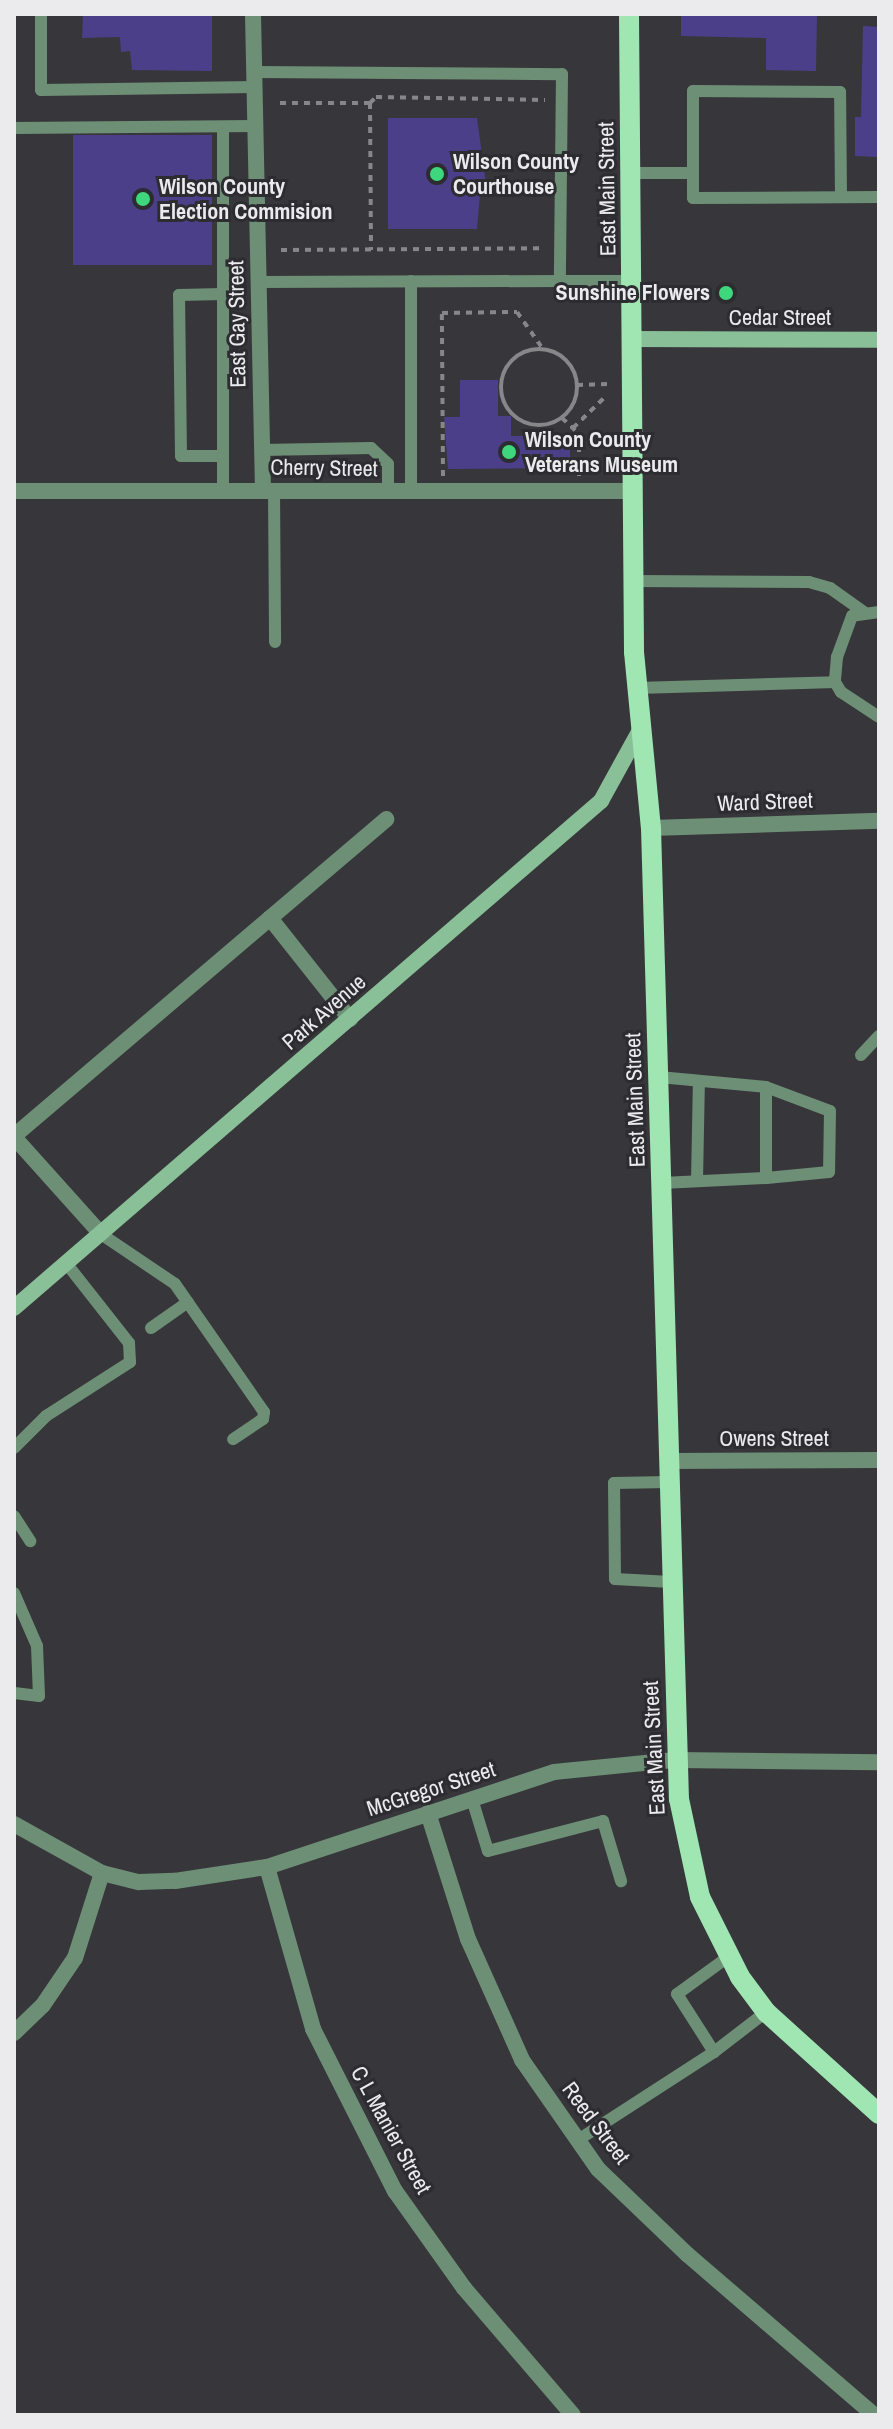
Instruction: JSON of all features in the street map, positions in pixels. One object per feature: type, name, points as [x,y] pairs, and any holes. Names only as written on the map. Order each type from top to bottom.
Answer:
[{"type":"main road","name":"East Main Street","points":[[629,14],[633,581],[640,730],[651,828],[675,1760],[686,1851],[714,1935],[766,2012],[879,2114]]},
{"type":"street","name":"East Gay Street","points":[[253,14],[262,450],[268,489]]},
{"type":"street","name":"Cedar Street","points":[[633,339],[879,340]]},
{"type":"street","name":"Cherry Street","points":[[14,491],[633,491]]},
{"type":"street","name":"Park Avenue","points":[[14,1308],[601,801],[640,730]]},
{"type":"street","points":[[101,1234],[14,1136],[386,819]]},
{"type":"street","name":"Ward Street","points":[[651,828],[879,821]]},
{"type":"street","points":[[270,918],[350,1019]]},
{"type":"street","name":"Owens Street","points":[[669,1472],[879,1460]]},
{"type":"street","name":"McGregor Street","points":[[14,1824],[102,1873],[139,1882],[175,1881],[267,1867],[554,1772],[675,1760],[879,1762]]},
{"type":"street","name":"Reed Street","points":[[428,1813],[468,1939],[522,2060],[598,2169],[688,2255],[874,2415]]},
{"type":"street","name":"C L Manier Street","points":[[267,1867],[313,2029],[395,2191],[464,2288],[573,2415]]},
{"type":"street","points":[[14,2033],[43,2005],[75,1958],[102,1873]]},
{"type":"lane","points":[[41,14],[41,90],[254,79],[562,74],[560,281]]},
{"type":"lane","points":[[841,197],[840,92],[693,91],[693,198],[879,197]]},
{"type":"lane","points":[[14,128],[255,126]]},
{"type":"lane","points":[[223,127],[223,489]]},
{"type":"lane","points":[[631,173],[693,173]]},
{"type":"lane","points":[[411,281],[411,491]]},
{"type":"lane","points":[[258,282],[632,281]]},
{"type":"lane","points":[[223,294],[179,295],[181,456],[223,456]]},
{"type":"lane","points":[[262,450],[371,448],[388,464],[388,490]]},
{"type":"lane","points":[[268,489],[275,642]]},
{"type":"lane","points":[[633,581],[809,582],[830,588],[872,612]]},
{"type":"lane","points":[[872,612],[852,616],[837,657],[835,682],[841,692],[879,717]]},
{"type":"lane","points":[[637,688],[835,682]]},
{"type":"lane","points":[[861,1055],[879,1036]]},
{"type":"lane","points":[[659,1077],[766,1087],[830,1111],[829,1172],[662,1183]]},
{"type":"lane","points":[[697,1181],[699,1081]]},
{"type":"lane","points":[[766,1087],[766,1178]]},
{"type":"lane","points":[[101,1234],[118,1250],[162,1272],[188,1302],[264,1412],[263,1419],[233,1439]]},
{"type":"lane","points":[[14,1448],[46,1416],[130,1362],[129,1343],[66,1263]]},
{"type":"lane","points":[[151,1328],[188,1302]]},
{"type":"lane","points":[[669,1472],[614,1483],[615,1579],[671,1582]]},
{"type":"lane","points":[[14,1516],[30,1541]]},
{"type":"lane","points":[[14,1593],[37,1646],[39,1696],[14,1693]]},
{"type":"lane","points":[[472,1799],[488,1851],[603,1821],[621,1881]]},
{"type":"lane","points":[[714,2052],[677,1994],[728,1957]]},
{"type":"lane","points":[[578,2140],[714,2052],[766,2012]]},
{"type":"path","points":[[280,103],[370,103],[376,97],[545,97],[545,112]]},
{"type":"path","points":[[370,103],[371,250]]},
{"type":"path","points":[[281,250],[545,250],[545,235]]},
{"type":"path","points":[[443,478],[442,313],[517,312],[543,349],[569,363],[577,385],[575,398],[562,418],[527,424],[501,397],[500,383],[512,360],[543,349]]},
{"type":"path","points":[[577,385],[608,384]]},
{"type":"path","points":[[573,428],[607,395]]},
{"type":"path","points":[[562,418],[579,434],[579,479]]},
{"type":"building","points":[[83,14],[212,14],[212,71],[132,70],[130,51],[121,52],[120,37],[82,38]]},
{"type":"building","points":[[681,14],[817,14],[816,71],[766,70],[766,38],[681,36]]},
{"type":"building","points":[[863,26],[879,27],[879,157],[855,156],[855,117],[861,117]]},
{"type":"building","name":"Wilson County Courthouse","points":[[388,118],[477,118],[486,184],[481,184],[477,229],[388,229]]},
{"type":"building","name":"Wilson County Election Commision","points":[[73,135],[212,135],[212,265],[73,265]]},
{"type":"building","points":[[460,380],[498,380],[498,416],[511,416],[511,436],[570,436],[570,468],[448,469],[444,417],[460,417]]},
{"type":"place","name":"Wilson County Courthouse","points":[[437,174]]},
{"type":"place","name":"Wilson County Election Commision","points":[[143,199]]},
{"type":"place","name":"Sunshine Flowers","points":[[726,293]]},
{"type":"place","name":"Wilson County Veterans Museum","points":[[509,452]]}]
